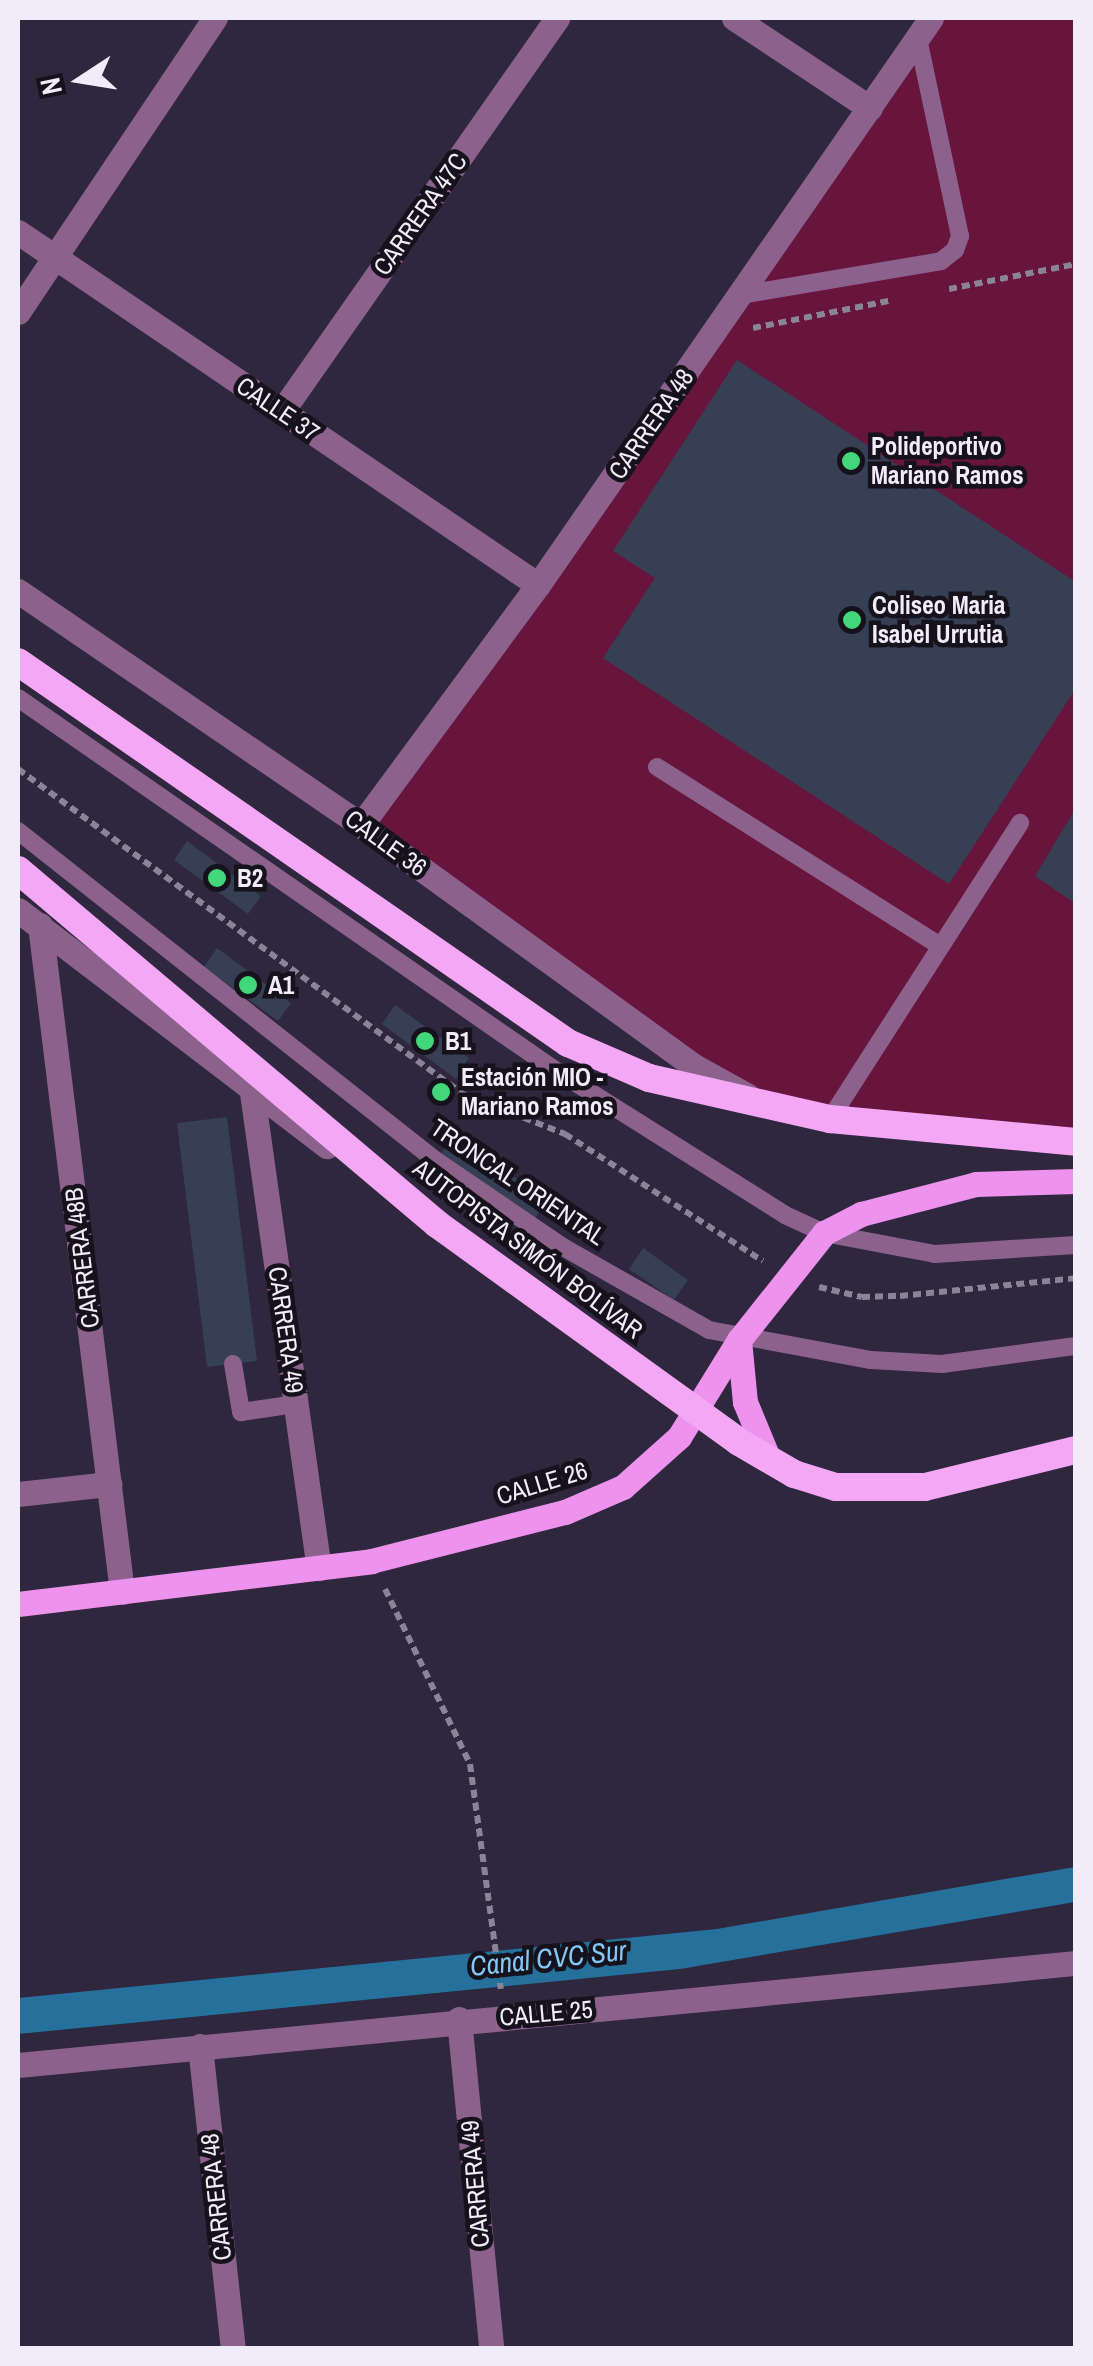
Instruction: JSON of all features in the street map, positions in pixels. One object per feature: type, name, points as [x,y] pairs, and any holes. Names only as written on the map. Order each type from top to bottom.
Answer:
[{"type":"highway","points":[[18,662],[568,1043],[649,1078],[752,1098],[830,1119],[1076,1142]]},
{"type":"highway","name":"AUTOPISTA SIMÓN BOLÍVAR","points":[[18,870],[437,1224],[769,1460],[836,1487],[879,1490],[925,1487],[1076,1450]]},
{"type":"main road","name":"CALLE 26","points":[[18,1604],[371,1560],[565,1512],[623,1488],[679,1437],[740,1340],[824,1233],[861,1214],[976,1184],[1076,1181]]},
{"type":"main road","points":[[740,1340],[745,1402],[769,1460]]},
{"type":"street","points":[[18,312],[215,18]]},
{"type":"street","name":"CARRERA 47C","points":[[282,411],[557,18]]},
{"type":"street","points":[[734,18],[870,108]]},
{"type":"street","name":"CARRERA 48","points":[[361,825],[538,585],[925,28]]},
{"type":"street","name":"CALLE 37","points":[[18,232],[538,585]]},
{"type":"street","name":"CALLE 36","points":[[18,591],[361,825],[692,1065],[752,1098]]},
{"type":"street","points":[[18,910],[252,1093],[437,1224]]},
{"type":"street","name":"CARRERA 48B","points":[[40,925],[122,1592]]},
{"type":"street","name":"CARRERA 49","points":[[252,1093],[319,1568]]},
{"type":"street","points":[[18,1494],[109,1484]]},
{"type":"street","name":"CALLE 25","points":[[18,2065],[459,2018],[1076,1963]]},
{"type":"street","name":"CARRERA 49","points":[[459,2018],[491,2348]]},
{"type":"street","name":"CARRERA 48","points":[[200,2046],[233,2348]]},
{"type":"lane","points":[[741,296],[942,261],[955,250],[960,236],[925,28]]},
{"type":"lane","points":[[18,698],[552,1068],[824,1233],[935,1254],[1076,1245]]},
{"type":"lane","points":[[657,767],[940,945]]},
{"type":"lane","points":[[830,1119],[1020,823]]},
{"type":"lane","name":"TRONCAL ORIENTAL","points":[[18,831],[435,1160],[563,1247],[740,1340],[942,1364],[1076,1346]]},
{"type":"lane","points":[[233,1364],[240,1412],[296,1404]]},
{"type":"path","points":[[18,770],[462,1094],[565,1134],[789,1277],[862,1297],[1076,1278]]},
{"type":"path","points":[[371,1560],[470,1764],[501,1992]]},
{"type":"shaded area","name":"Polideportivo Mariano Ramos","points":[[931,18],[1075,18],[1075,1142],[753,1098],[361,825]]},
{"type":"water","name":"Canal CVC Sur","points":[[1075,1867],[1075,1902],[680,1969],[18,2034],[18,1998],[717,1929]]},
{"type":"building","name":"Coliseo Maria Isabel Urrutia","points":[[737,360],[1076,582],[1076,688],[949,884],[603,658],[655,578],[613,551]]},
{"type":"building","points":[[1076,808],[1076,904],[1035,876]]},
{"type":"building","name":"B2","points":[[187,841],[261,896],[248,914],[174,860]]},
{"type":"building","name":"A1","points":[[217,948],[291,1003],[278,1021],[204,967]]},
{"type":"building","name":"B1","points":[[395,1005],[469,1058],[456,1079],[382,1024]]},
{"type":"building","points":[[227,1117],[257,1361],[207,1367],[177,1123]]},
{"type":"building","points":[[454,1135],[547,1200],[532,1223],[438,1158]]},
{"type":"building","points":[[643,1248],[688,1280],[674,1300],[629,1269]]},
{"type":"place","name":"Polideportivo Mariano Ramos","points":[[851,461]]},
{"type":"place","name":"Coliseo Maria Isabel Urrutia","points":[[852,620]]},
{"type":"place","name":"B2","points":[[217,878]]},
{"type":"place","name":"A1","points":[[248,985]]},
{"type":"place","name":"B1","points":[[425,1041]]},
{"type":"place","name":"Estación MIO - Mariano Ramos","points":[[441,1092]]}]
